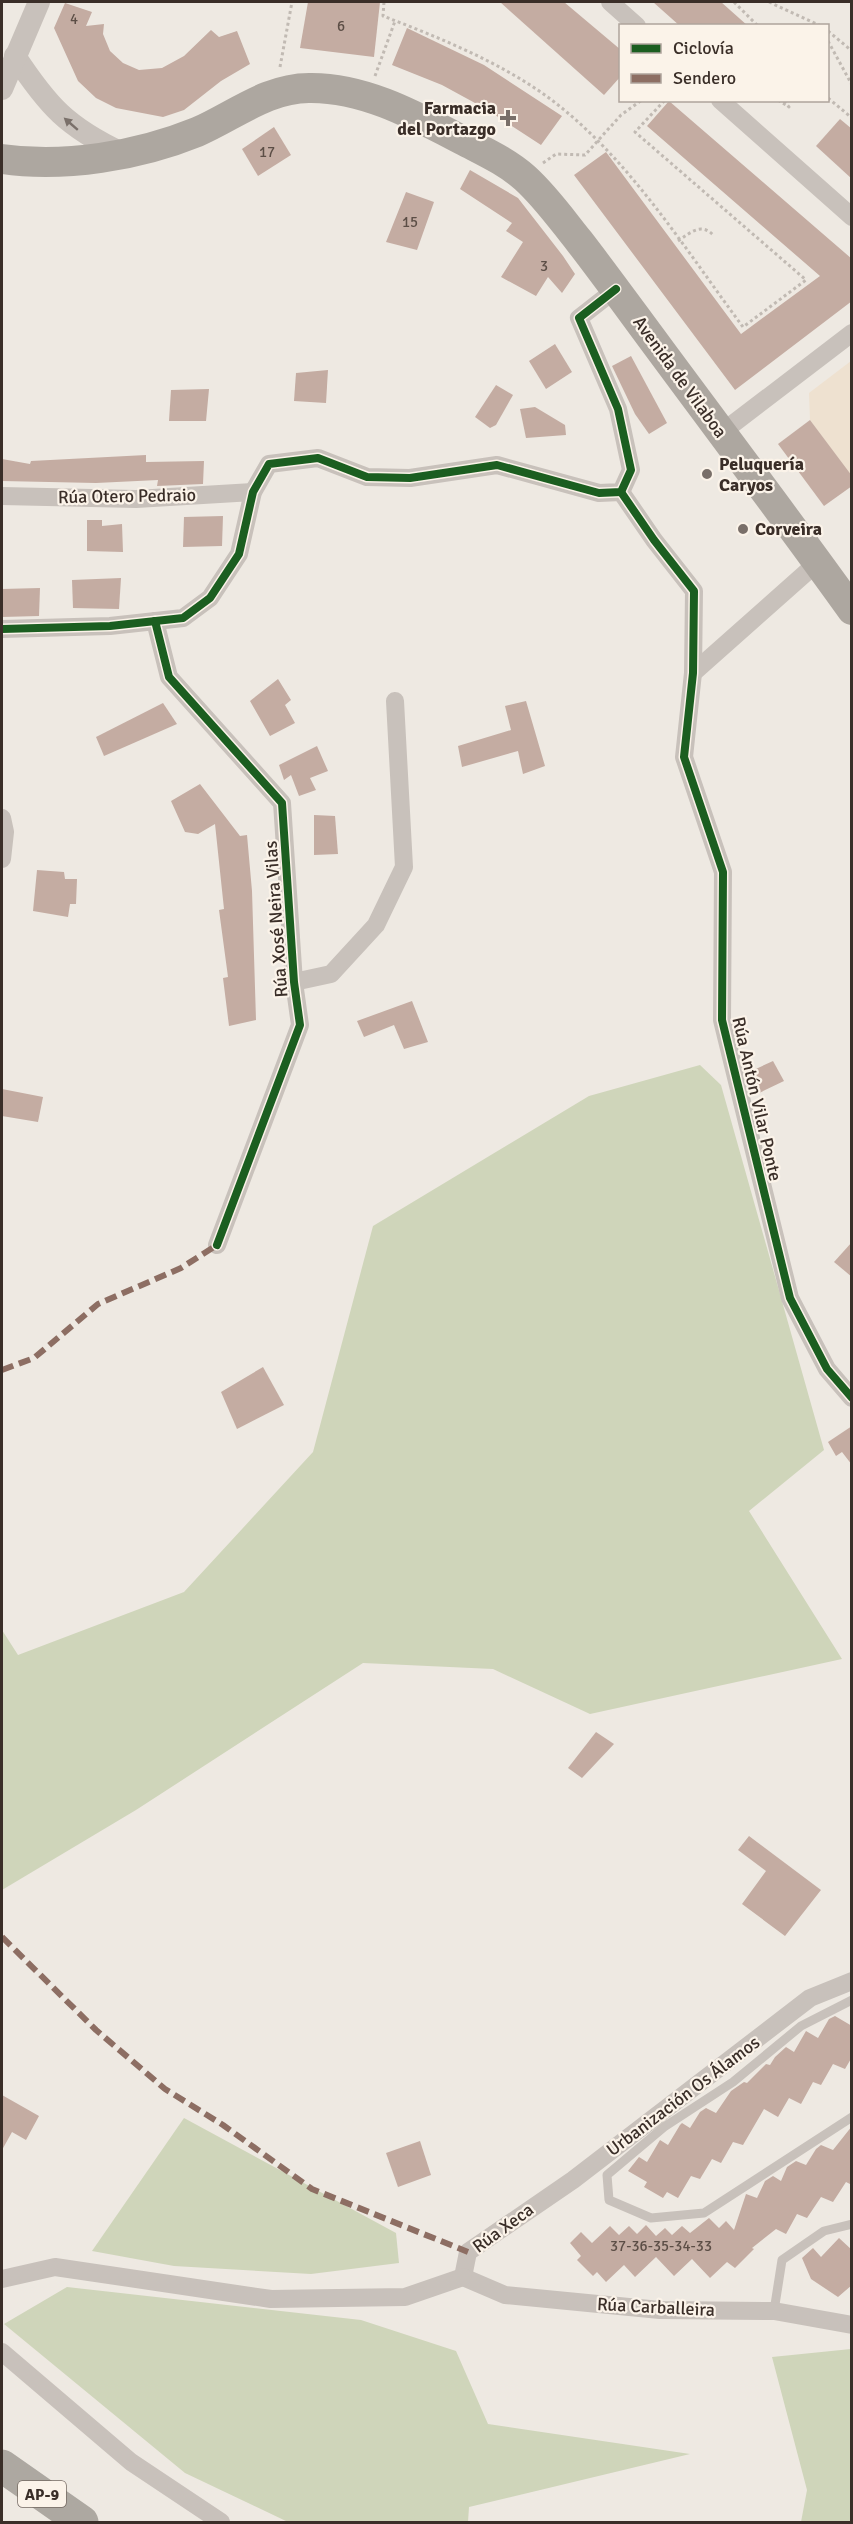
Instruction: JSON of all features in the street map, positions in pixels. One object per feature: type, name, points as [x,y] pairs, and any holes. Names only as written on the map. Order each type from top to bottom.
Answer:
[{"type":"highway","name":"Avenida de Vilaboa","points":[[2,159],[26,162],[73,161],[122,153],[195,132],[276,93],[307,88],[340,90],[368,97],[433,125],[502,161],[525,178],[549,203],[616,289],[852,610]]},
{"type":"highway","name":"AP-9","points":[[2,2466],[82,2523]]},
{"type":"highway","name":"AP-9","points":[[2,2493],[44,2523]]},
{"type":"street","points":[[2,89],[8,61],[38,2]]},
{"type":"street","points":[[610,2],[635,24]]},
{"type":"street","points":[[8,61],[44,99],[79,130],[122,153]]},
{"type":"street","points":[[722,102],[852,217]]},
{"type":"street","points":[[2,629],[110,626],[183,618],[210,598],[239,554],[253,492],[269,464],[318,458],[367,477],[410,478],[497,465],[599,493],[621,492],[632,470],[618,409],[579,318],[616,289]]},
{"type":"street","points":[[721,433],[852,333]]},
{"type":"street","name":"Rúa Otero Pedraio","points":[[2,496],[136,499],[253,492]]},
{"type":"street","name":"Rúa Antón Vilar Ponte","points":[[621,492],[654,540],[694,591],[693,673],[684,757],[723,872],[722,1020],[790,1298],[827,1369],[852,1398]]},
{"type":"street","points":[[693,673],[818,562]]},
{"type":"street","name":"Rúa Xosé Neira Vilas","points":[[155,621],[169,677],[282,803],[294,982],[300,1025],[217,1245]]},
{"type":"street","points":[[294,982],[331,974],[376,925],[404,867],[395,701]]},
{"type":"street","points":[[2,818],[5,832],[2,859]]},
{"type":"street","name":"Rúa Xeca","points":[[2,2279],[55,2267],[271,2299],[405,2297],[463,2277],[468,2252],[490,2234],[573,2180],[810,1998],[852,1981]]},
{"type":"street","name":"Rúa Carballeira","points":[[463,2277],[505,2295],[660,2310],[774,2311],[852,2325]]},
{"type":"street","points":[[2,2352],[131,2462],[221,2523]]},
{"type":"lane","name":"Urbanización Os Álamos","points":[[852,2000],[801,2026],[733,2082],[663,2127],[607,2175],[609,2200],[651,2218],[704,2212],[852,2117]]},
{"type":"lane","points":[[774,2311],[782,2260],[824,2231],[852,2224]]},
{"type":"path","points":[[276,93],[292,2]]},
{"type":"path","points":[[384,2],[383,16],[432,35],[495,66],[552,100],[598,140],[647,198],[742,327],[806,280],[635,132],[663,102]]},
{"type":"path","points":[[734,2],[756,24]]},
{"type":"path","points":[[769,2],[818,24]]},
{"type":"path","points":[[368,97],[395,21]]},
{"type":"path","points":[[829,32],[852,51]]},
{"type":"path","points":[[829,43],[852,85]]},
{"type":"path","points":[[829,99],[852,118]]},
{"type":"path","points":[[556,154],[585,155],[621,115],[639,102]]},
{"type":"path","points":[[781,102],[789,107],[785,102]]},
{"type":"path","points":[[678,240],[693,230],[702,228],[709,229],[714,236]]},
{"type":"green space","points":[[700,1065],[721,1085],[824,1450],[749,1511],[842,1659],[590,1714],[493,1669],[363,1663],[136,1810],[2,1890],[2,1630],[18,1655],[184,1592],[313,1452],[373,1226],[589,1096]]},
{"type":"green space","points":[[184,2118],[396,2233],[399,2263],[311,2274],[174,2266],[92,2251]]},
{"type":"green space","points":[[67,2287],[361,2320],[456,2351],[488,2424],[690,2454],[469,2507],[468,2522],[288,2522],[185,2473],[4,2324]]},
{"type":"green space","points":[[851,2349],[851,2522],[801,2522],[807,2490],[772,2357]]},
{"type":"shaded area","points":[[851,361],[851,476],[810,420],[809,393]]},
{"type":"building","points":[[308,2],[380,2],[374,57],[300,48]]},
{"type":"building","points":[[500,2],[564,2],[619,48],[619,78],[604,95]]},
{"type":"building","points":[[653,2],[721,2],[746,24],[678,24]]},
{"type":"building","points":[[65,3],[92,12],[86,26],[104,24],[103,34],[110,51],[123,63],[139,70],[162,68],[184,56],[211,30],[219,37],[237,31],[250,64],[221,81],[184,110],[163,117],[116,108],[96,98],[78,81],[54,28]]},
{"type":"building","points":[[407,28],[484,65],[562,116],[541,145],[486,109],[442,85],[392,65]]},
{"type":"building","points":[[670,102],[852,259],[852,301],[735,390],[574,175],[606,152],[741,334],[820,276],[647,126]]},
{"type":"building","points":[[840,119],[852,129],[852,179],[816,146]]},
{"type":"building","points":[[274,127],[291,155],[258,176],[242,149]]},
{"type":"building","points":[[470,170],[518,198],[563,256],[575,274],[562,293],[548,277],[536,296],[501,277],[523,242],[506,231],[512,223],[460,189]]},
{"type":"building","points":[[406,192],[434,202],[417,250],[386,242]]},
{"type":"building","points":[[555,344],[572,372],[546,389],[529,361]]},
{"type":"building","points":[[631,356],[667,423],[649,434],[635,414],[612,366]]},
{"type":"building","points":[[328,370],[326,403],[294,401],[296,373]]},
{"type":"building","points":[[496,385],[513,395],[496,425],[490,428],[475,417]]},
{"type":"building","points":[[209,389],[206,421],[169,421],[171,390]]},
{"type":"building","points":[[535,407],[565,425],[566,435],[526,438],[520,409]]},
{"type":"building","points":[[810,420],[852,476],[852,486],[824,506],[778,444]]},
{"type":"building","points":[[146,455],[146,462],[204,461],[203,484],[157,486],[158,480],[96,483],[2,481],[2,459],[30,464],[31,461]]},
{"type":"building","points":[[223,516],[222,546],[183,547],[184,517]]},
{"type":"building","points":[[87,520],[102,520],[102,526],[122,524],[123,552],[87,551]]},
{"type":"building","points":[[121,578],[119,609],[73,608],[72,580]]},
{"type":"building","points":[[40,588],[39,616],[2,617],[2,589]]},
{"type":"building","points":[[278,679],[291,700],[285,705],[295,723],[270,736],[250,701]]},
{"type":"building","points":[[526,701],[545,766],[523,774],[518,751],[462,767],[458,746],[511,730],[505,706]]},
{"type":"building","points":[[163,703],[177,724],[104,756],[96,737]]},
{"type":"building","points":[[317,746],[328,771],[310,778],[316,790],[299,796],[291,775],[284,780],[279,765]]},
{"type":"building","points":[[200,784],[240,836],[247,835],[252,891],[256,1020],[229,1026],[223,978],[228,977],[219,910],[224,909],[215,824],[198,834],[185,832],[171,801]]},
{"type":"building","points":[[314,815],[335,816],[338,854],[314,855]]},
{"type":"building","points":[[37,870],[64,872],[65,879],[77,879],[76,904],[70,904],[68,917],[33,911]]},
{"type":"building","points":[[412,1001],[428,1042],[404,1049],[394,1025],[364,1037],[357,1021]]},
{"type":"building","points":[[773,1061],[784,1081],[757,1094],[747,1073]]},
{"type":"building","points":[[2,1089],[43,1097],[38,1122],[2,1116]]},
{"type":"building","points":[[852,1242],[852,1277],[834,1262]]},
{"type":"building","points":[[263,1367],[284,1405],[237,1429],[221,1392]]},
{"type":"building","points":[[852,1426],[852,1465],[842,1452],[836,1456],[828,1442]]},
{"type":"building","points":[[596,1732],[614,1744],[582,1778],[568,1768]]},
{"type":"building","points":[[749,1836],[821,1890],[785,1936],[742,1904],[766,1871],[738,1850]]},
{"type":"building","points":[[835,2016],[852,2026],[852,2057],[845,2069],[833,2064],[821,2085],[813,2082],[801,2104],[789,2098],[778,2117],[764,2109],[743,2145],[733,2142],[721,2163],[712,2159],[700,2179],[691,2176],[678,2198],[667,2192],[663,2198],[644,2187],[647,2182],[628,2171],[639,2157],[647,2162],[660,2140],[668,2145],[682,2123],[690,2128],[700,2112],[706,2108],[716,2113],[731,2091],[744,2082],[747,2083],[766,2064],[770,2065],[786,2047],[794,2052],[806,2031],[818,2038],[829,2019]]},
{"type":"building","points":[[2,2095],[39,2116],[26,2140],[12,2132],[2,2150]]},
{"type":"building","points":[[852,2126],[852,2185],[846,2182],[833,2202],[821,2197],[807,2218],[797,2214],[786,2234],[776,2229],[752,2248],[754,2249],[735,2268],[727,2262],[710,2278],[692,2259],[674,2276],[656,2257],[635,2277],[624,2265],[606,2282],[597,2272],[593,2276],[577,2260],[581,2256],[570,2243],[581,2232],[592,2243],[610,2226],[619,2235],[629,2226],[637,2234],[646,2225],[656,2236],[665,2228],[672,2235],[682,2226],[690,2233],[709,2218],[719,2228],[726,2221],[734,2230],[746,2194],[757,2198],[765,2181],[773,2176],[781,2181],[787,2167],[796,2161],[806,2165],[821,2145],[833,2150]]},
{"type":"building","points":[[420,2141],[431,2175],[398,2187],[386,2153]]},
{"type":"building","points":[[839,2238],[852,2250],[852,2285],[838,2297],[811,2279],[802,2258],[813,2248],[821,2257]]},
{"type":"marked path","points":[[2,1370],[34,1358],[98,1304],[181,1268],[217,1245]]},
{"type":"marked path","points":[[2,1937],[96,2030],[165,2089],[223,2125],[312,2189],[468,2252]]},
{"type":"cycle path","points":[[2,629],[110,626],[183,618],[210,598],[239,554],[253,492],[269,464],[318,458],[367,477],[410,478],[497,465],[599,493],[621,492],[631,470],[618,409],[579,318],[616,289]]},
{"type":"cycle path","points":[[621,492],[654,540],[694,591],[693,673],[684,757],[723,872],[722,1020],[790,1298],[827,1369],[852,1398]]},
{"type":"cycle path","points":[[155,621],[169,677],[282,803],[294,982],[300,1025],[217,1245]]},
{"type":"place","name":"Farmacia del Portazgo","points":[[508,118]]},
{"type":"place","name":"Peluquería Caryos","points":[[707,474]]},
{"type":"place","name":"Corveira","points":[[743,529]]}]
